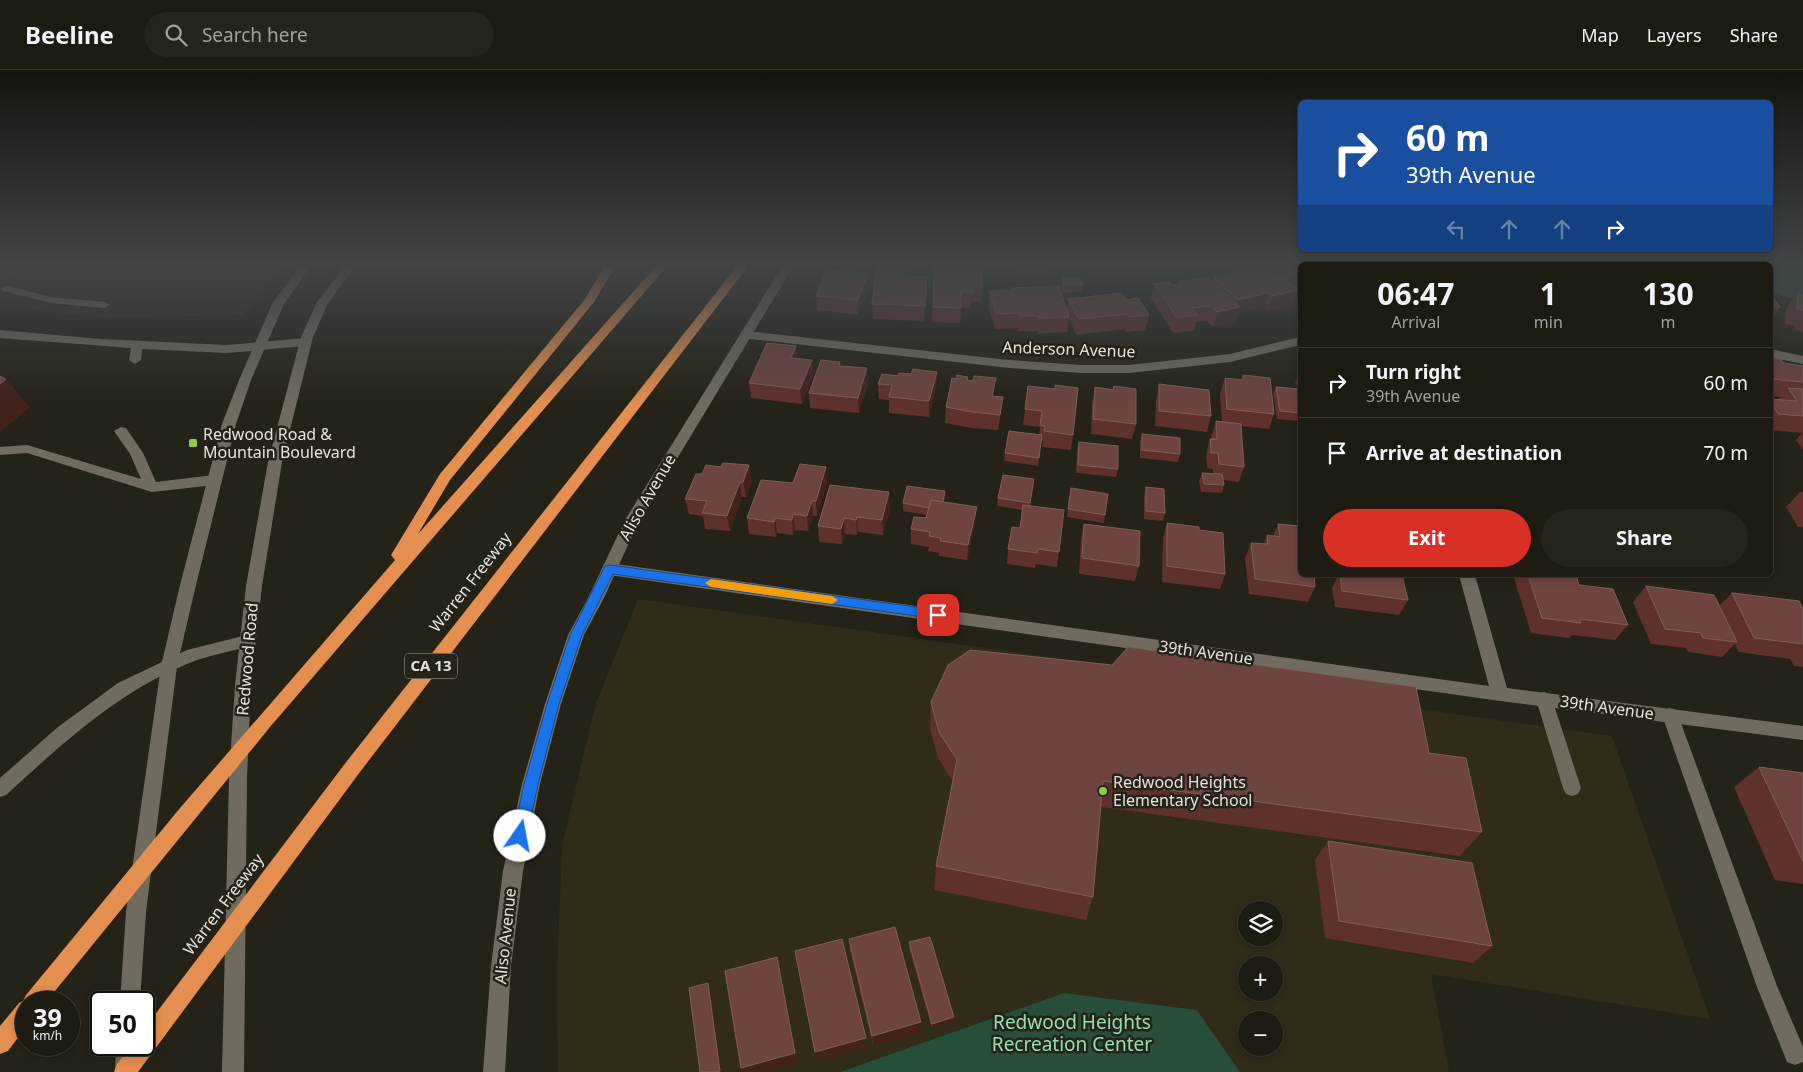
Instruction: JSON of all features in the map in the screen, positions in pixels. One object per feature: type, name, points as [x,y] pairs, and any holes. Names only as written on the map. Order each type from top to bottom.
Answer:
[{"type":"highway","points":[[360,608],[397,558],[445,477],[580,312]]},
{"type":"highway","points":[[42,991],[104,913],[360,608],[623,312]]},
{"type":"highway","name":"Warren Freeway","points":[[125,1072],[220,941],[708,312]]},
{"type":"highway","points":[[0,1043],[15,1024]]},
{"type":"main road","points":[[131,991],[136,912],[168,674],[229,424],[258,346],[274,312]]},
{"type":"main road","name":"Redwood Road","points":[[233,1072],[238,778],[247,640],[275,462],[305,342],[310,326],[318,312]]},
{"type":"main road","name":"Aliso Avenue","points":[[494,1072],[501,966],[512,871],[531,784],[553,704],[576,635],[610,569],[630,524],[760,312]]},
{"type":"main road","points":[[0,334],[227,349],[305,342]]},
{"type":"main road","name":"Anderson Avenue","points":[[746,335],[1009,364],[1129,369],[1230,358],[1298,341]]},
{"type":"main road","points":[[135,360],[137,344]]},
{"type":"main road","points":[[1773,354],[1803,360]]},
{"type":"main road","points":[[121,431],[136,453],[152,487]]},
{"type":"main road","points":[[0,451],[27,449],[152,487],[214,480]]},
{"type":"main road","name":"39th Avenue","points":[[610,569],[1500,694],[1803,733]]},
{"type":"main road","points":[[1469,577],[1500,694]]},
{"type":"main road","points":[[0,789],[86,714],[124,688],[168,674],[193,656],[247,640]]},
{"type":"main road","points":[[1544,699],[1572,788]]},
{"type":"main road","points":[[1670,715],[1767,987],[1795,1054]]},
{"type":"main road","points":[[125,1072],[126,1056]]},
{"type":"shaded area","points":[[50,312],[246,312],[243,315],[104,318]]},
{"type":"shaded area","name":"Redwood Heights Elementary School","points":[[638,599],[1612,736],[1710,1019],[1431,974],[1449,1072],[1240,1072],[1197,1010],[1064,993],[840,1072],[558,1072],[557,974],[562,845],[596,703]]},
{"type":"green space","name":"Redwood Heights Recreation Center","points":[[1064,993],[1197,1010],[1240,1072],[840,1072]]},
{"type":"building","points":[[995,312],[1067,312],[1069,317],[1039,318],[1038,316],[1020,316],[1019,313],[996,314]]},
{"type":"building","points":[[1075,312],[1147,312],[1149,315],[1129,317],[1127,314],[1079,319]]},
{"type":"building","points":[[1173,312],[1195,312],[1197,315],[1177,318]]},
{"type":"building","points":[[767,343],[796,346],[791,358],[812,360],[800,389],[749,383]]},
{"type":"building","points":[[1773,358],[1781,359],[1784,363],[1803,366],[1803,382],[1773,379]]},
{"type":"building","points":[[821,360],[840,362],[839,366],[867,368],[858,398],[809,393]]},
{"type":"building","points":[[913,369],[937,372],[929,401],[889,397],[892,385],[878,384],[882,374],[898,376],[899,373],[911,374]]},
{"type":"building","points":[[957,375],[968,377],[967,380],[973,381],[974,376],[996,378],[992,396],[1003,397],[1000,415],[946,407],[952,378],[956,379]]},
{"type":"building","points":[[1243,375],[1270,378],[1274,414],[1227,409],[1225,378],[1243,380]]},
{"type":"building","points":[[0,376],[6,379],[0,384]]},
{"type":"building","points":[[1159,384],[1209,390],[1211,416],[1159,411]]},
{"type":"building","points":[[1055,385],[1078,388],[1073,435],[1044,431],[1045,426],[1040,425],[1042,411],[1025,409],[1028,386],[1055,389]]},
{"type":"building","points":[[1114,386],[1136,389],[1136,424],[1093,419],[1095,387],[1113,390]]},
{"type":"building","points":[[1276,387],[1298,389],[1298,413],[1280,411]]},
{"type":"building","points":[[1788,388],[1803,389],[1803,416],[1778,414],[1773,406],[1773,399],[1797,401]]},
{"type":"building","points":[[1216,421],[1241,424],[1244,467],[1219,464],[1218,453],[1211,453],[1210,439],[1217,439]]},
{"type":"building","points":[[1009,431],[1042,435],[1039,458],[1005,453]]},
{"type":"building","points":[[1142,434],[1180,438],[1180,454],[1142,450]]},
{"type":"building","points":[[1079,442],[1118,446],[1118,469],[1078,465]]},
{"type":"building","points":[[723,463],[749,465],[743,482],[740,482],[727,516],[702,513],[707,501],[685,499],[696,474],[702,474],[706,465],[721,467]]},
{"type":"building","points":[[800,464],[826,467],[816,501],[812,501],[807,516],[793,514],[792,520],[775,518],[774,522],[747,518],[761,480],[793,483]]},
{"type":"building","points":[[1202,473],[1222,474],[1224,485],[1204,484]]},
{"type":"building","points":[[1003,475],[1034,479],[1030,503],[998,498]]},
{"type":"building","points":[[830,485],[889,492],[882,520],[857,517],[856,520],[844,518],[841,529],[818,526]]},
{"type":"building","points":[[907,486],[945,491],[943,502],[931,500],[929,508],[903,503]]},
{"type":"building","points":[[1146,487],[1164,489],[1165,513],[1146,511]]},
{"type":"building","points":[[1071,488],[1108,494],[1105,515],[1068,509]]},
{"type":"building","points":[[931,500],[977,507],[968,545],[940,541],[941,538],[929,536],[930,532],[911,529],[914,517],[926,518]]},
{"type":"building","points":[[1023,505],[1064,510],[1059,552],[1038,549],[1037,553],[1008,549],[1012,527],[1020,528]]},
{"type":"building","points":[[1167,523],[1199,527],[1199,530],[1223,533],[1225,574],[1167,566]]},
{"type":"building","points":[[1084,524],[1140,531],[1139,566],[1082,558]]},
{"type":"building","points":[[1278,524],[1298,526],[1298,577],[1314,577],[1315,587],[1255,579],[1251,543],[1268,544],[1267,535],[1280,537]]},
{"type":"building","points":[[1340,577],[1402,577],[1408,600],[1342,591]]},
{"type":"building","points":[[1529,577],[1577,577],[1579,585],[1613,589],[1628,625],[1580,619],[1581,623],[1542,618]]},
{"type":"building","points":[[1646,586],[1714,595],[1737,642],[1703,638],[1701,633],[1665,629]]},
{"type":"building","points":[[1732,593],[1799,601],[1803,609],[1803,644],[1754,638]]},
{"type":"building","points":[[1128,647],[1416,687],[1429,753],[1466,758],[1482,832],[1103,781],[1093,897],[936,866],[957,760],[939,732],[931,702],[948,665],[970,650],[1112,665]]},
{"type":"building","points":[[1759,767],[1803,773],[1803,861]]},
{"type":"building","points":[[1328,841],[1472,863],[1492,946],[1339,921]]},
{"type":"building","points":[[895,927],[921,1022],[872,1036],[849,939]]},
{"type":"building","points":[[930,937],[954,1017],[932,1024],[909,942]]},
{"type":"building","points":[[842,939],[866,1038],[815,1052],[795,951]]},
{"type":"building","points":[[777,957],[795,1053],[741,1068],[725,971]]},
{"type":"building","points":[[708,983],[720,1071],[700,1072],[689,988]]},
{"type":"slow traffic","points":[[711,583],[832,600]]},
{"type":"place","name":"Redwood Road & Mountain Boulevard","points":[[193,443]]},
{"type":"place","name":"Redwood Heights Elementary School","points":[[1103,791]]},
{"type":"route","points":[[520,836],[531,784],[553,704],[576,635],[610,569],[938,615]]}]
